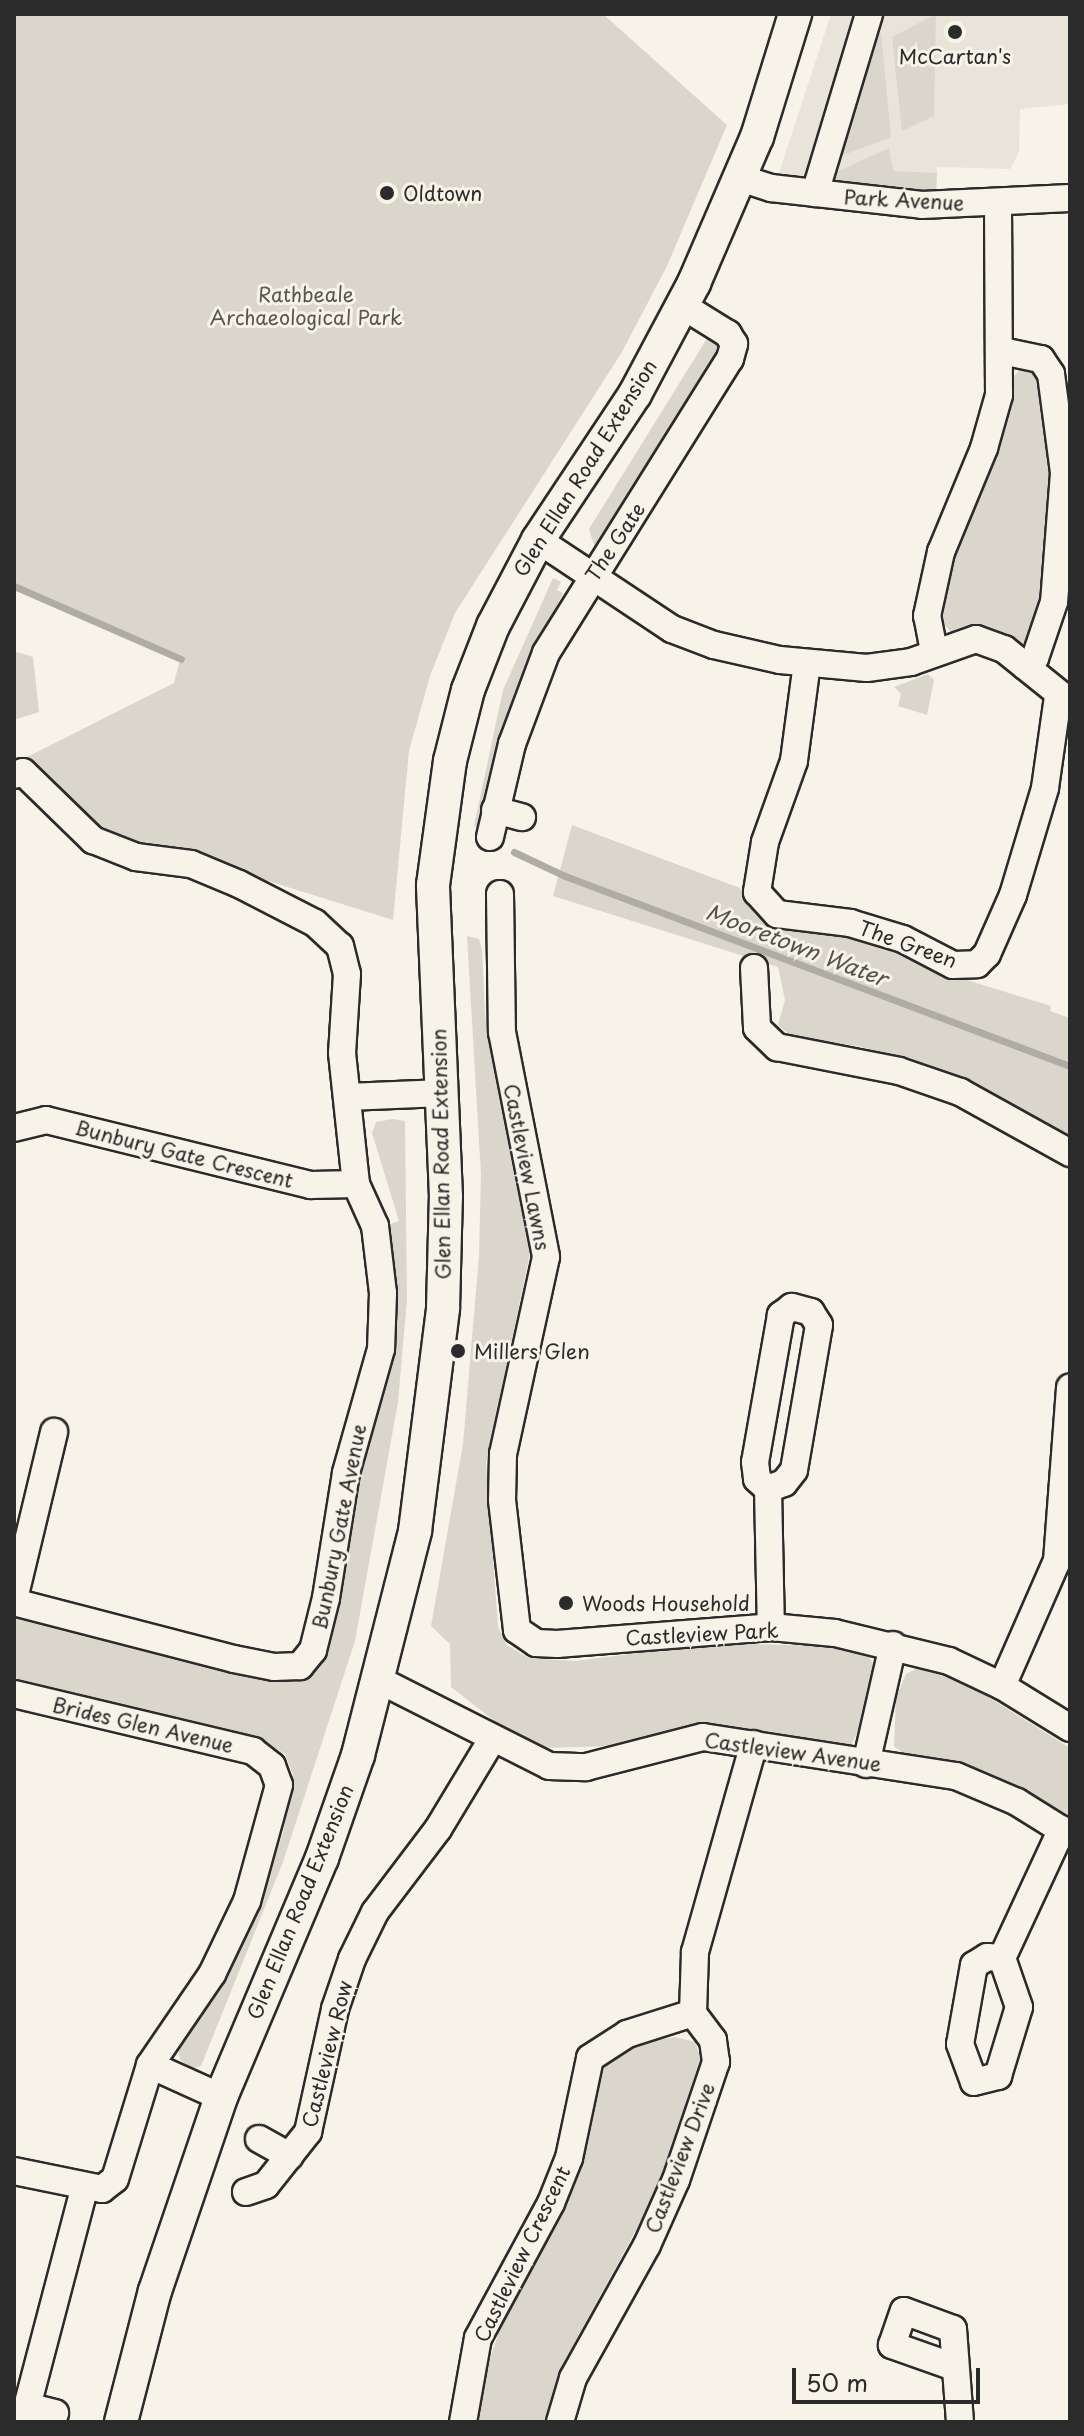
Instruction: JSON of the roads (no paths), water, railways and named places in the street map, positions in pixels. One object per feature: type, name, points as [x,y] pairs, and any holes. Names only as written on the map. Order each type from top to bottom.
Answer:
[{"type":"street","name":"Glen Ellan Road Extension","points":[[121,2422],[155,2291],[221,2097],[322,1858],[381,1681],[415,1531],[433,1415],[443,1308],[442,1093],[433,885],[450,761],[468,690],[493,626],[538,540],[635,394],[683,306],[740,178],[795,14]]},
{"type":"street","points":[[815,193],[869,14]]},
{"type":"street","name":"Park Avenue","points":[[740,178],[815,193],[922,205],[1070,198]]},
{"type":"street","points":[[934,651],[927,616],[929,597],[941,552],[984,448],[999,395],[1002,351],[998,203]]},
{"type":"street","name":"The Gate","points":[[490,837],[495,810],[546,653],[591,577],[680,444],[730,359],[734,344],[728,334],[683,306]]},
{"type":"street","points":[[1002,351],[1041,359],[1051,374],[1067,473],[1054,602],[1035,658],[1025,666]]},
{"type":"street","points":[[538,540],[672,629],[751,655],[807,663],[890,667],[976,639],[1004,649],[1064,700]]},
{"type":"street","name":"The Green","points":[[807,663],[794,761],[757,874],[763,904],[792,919],[850,923],[903,939],[953,965],[977,964],[987,954],[1013,895],[1045,788],[1064,700]]},
{"type":"street","name":"Bunbury Gate Avenue","points":[[14,775],[23,772],[93,840],[136,857],[191,864],[239,884],[315,923],[340,946],[347,974],[342,1053],[356,1184],[375,1226],[383,1293],[381,1349],[346,1473],[313,1650],[300,1666],[274,1667],[14,1600],[54,1432]]},
{"type":"street","points":[[495,810],[522,817]]},
{"type":"street","name":"Castleview Lawns","points":[[500,894],[502,1032],[546,1257],[508,1424],[502,1500],[517,1630],[536,1643],[557,1644]]},
{"type":"street","points":[[754,968],[757,1028],[777,1047],[899,1071],[960,1092],[1070,1153]]},
{"type":"street","points":[[348,1097],[442,1093]]},
{"type":"street","name":"Bunbury Gate Crescent","points":[[14,1128],[46,1120],[311,1185],[356,1184]]},
{"type":"street","points":[[768,1489],[784,1483],[794,1470],[819,1325],[811,1312],[792,1307],[781,1315],[755,1462],[757,1479],[768,1489],[771,1627]]},
{"type":"street","points":[[1002,1686],[1057,1561],[1070,1387]]},
{"type":"street","name":"Castleview Park","points":[[557,1644],[771,1627],[893,1645],[949,1661],[1002,1686],[1070,1728]]},
{"type":"street","points":[[866,1764],[893,1645]]},
{"type":"street","name":"Castleview Avenue","points":[[381,1681],[549,1766],[586,1767],[703,1737],[956,1776],[1017,1802],[1066,1832]]},
{"type":"street","name":"Brides Glen Avenue","points":[[14,1694],[253,1751],[272,1766],[279,1785],[247,1901],[212,1974],[150,2065],[115,2179],[102,2189],[84,2189]]},
{"type":"street","name":"Castleview Row","points":[[246,2192],[266,2185],[308,2132],[335,2009],[352,1959],[375,1912],[438,1829],[493,1738]]},
{"type":"street","points":[[693,2013],[695,1952],[754,1744]]},
{"type":"street","points":[[1002,1958],[1066,1832]]},
{"type":"street","name":"Castleview Crescent","points":[[463,2422],[478,2338],[551,2203],[569,2158],[590,2058],[627,2034],[693,2013]]},
{"type":"street","name":"Castleview Drive","points":[[560,2422],[596,2331],[653,2232],[699,2115],[716,2062],[713,2040],[693,2013]]},
{"type":"street","points":[[150,2065],[221,2097]]},
{"type":"street","points":[[259,2139],[290,2156]]},
{"type":"street","points":[[14,2171],[84,2189],[25,2414],[55,2413]]},
{"type":"street","points":[[954,2367],[960,2422]]},
{"type":"waterway","name":"Mooretown Water","points":[[14,586],[181,659]]},
{"type":"waterway","name":"Mooretown Water","points":[[514,852],[565,876],[1070,1066]]},
{"type":"place","name":"McCartan's","points":[[955,32]]},
{"type":"place","name":"Oldtown","points":[[387,193]]},
{"type":"place","name":"Millers Glen","points":[[458,1351]]},
{"type":"place","name":"Woods Household","points":[[566,1603]]},
{"type":"park label","name":"Rathbeale Archaeological Park","points":[[306,306]]}]
